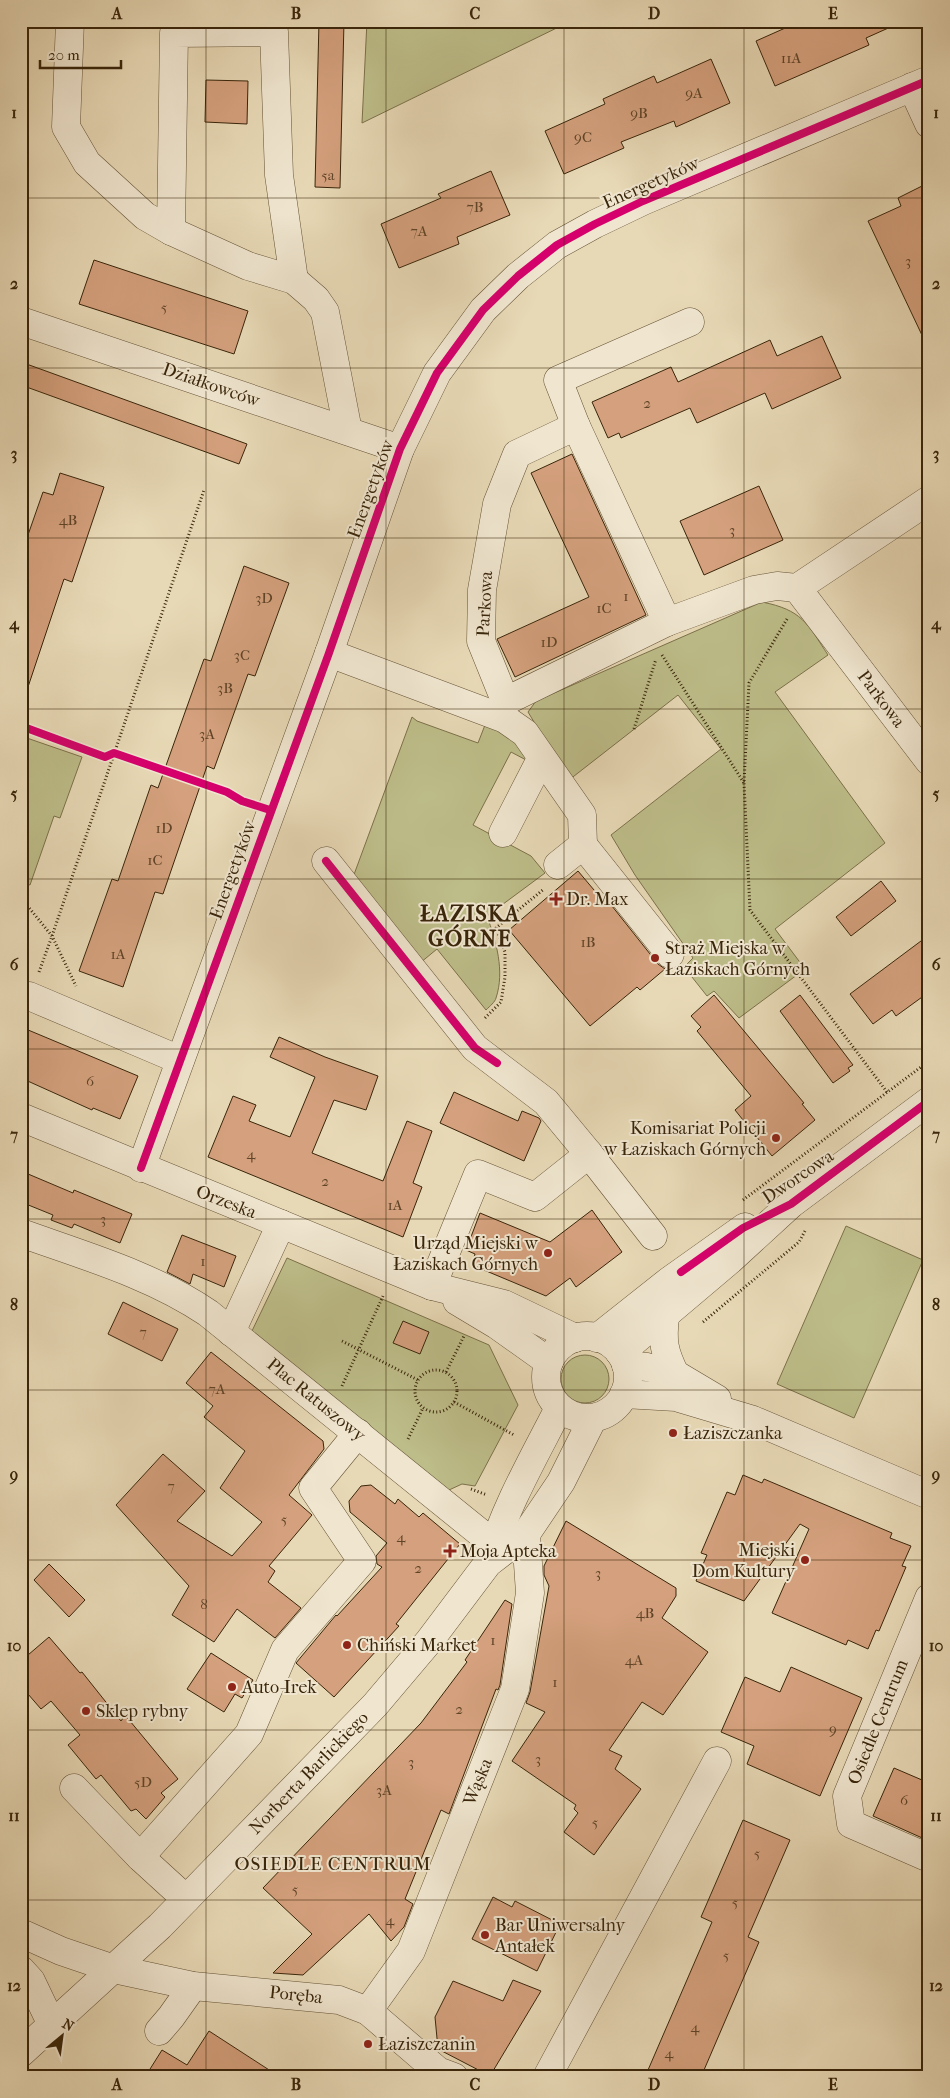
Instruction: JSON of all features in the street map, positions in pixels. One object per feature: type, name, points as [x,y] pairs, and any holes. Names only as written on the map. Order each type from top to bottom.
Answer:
[{"type":"street","points":[[70,21],[66,127],[87,163],[145,216],[171,231],[248,266],[294,280],[316,299],[325,312],[348,432]]},
{"type":"street","points":[[171,231],[174,33],[274,32],[279,175],[294,280]]},
{"type":"street","points":[[920,84],[929,124]]},
{"type":"street","name":"Energetyków","points":[[141,1168],[270,810],[329,653],[400,449],[437,373],[483,310],[518,276],[557,245],[643,201],[920,84]]},
{"type":"street","name":"Działkowców","points":[[21,321],[400,449]]},
{"type":"street","points":[[667,622],[576,426],[558,380],[690,322]]},
{"type":"street","name":"Parkowa","points":[[576,426],[517,454],[497,504],[482,590],[481,641],[502,693],[508,700],[667,622],[754,590],[777,586],[800,592],[929,761]]},
{"type":"street","points":[[800,592],[929,500]]},
{"type":"street","points":[[329,653],[505,719],[525,733],[541,759],[582,816],[583,845],[670,954]]},
{"type":"street","points":[[504,833],[541,759]]},
{"type":"street","points":[[558,865],[583,845]]},
{"type":"street","points":[[326,861],[475,1048],[546,1102],[652,1236]]},
{"type":"street","points":[[29,996],[180,1060]]},
{"type":"street","name":"Dworcowa","points":[[623,1359],[665,1317],[791,1204],[929,1101]]},
{"type":"street","name":"Orzeska","points":[[21,1117],[141,1168],[432,1286],[504,1304],[586,1338]]},
{"type":"street","points":[[432,1286],[478,1174],[534,1198],[589,1154]]},
{"type":"street","name":"Dworcowa","points":[[586,1338],[743,1228],[791,1204]]},
{"type":"street","points":[[232,1332],[281,1224]]},
{"type":"street","name":"Plac Ratuszowy","points":[[21,1233],[166,1288],[189,1300],[358,1433],[491,1554]]},
{"type":"street","name":"Orzeska","points":[[432,1286],[497,1325],[549,1362]]},
{"type":"street","points":[[665,1317],[662,1337],[666,1356],[675,1374]]},
{"type":"street","points":[[586,1338],[610,1344],[623,1359],[628,1380],[624,1394],[617,1406],[606,1414],[593,1418],[575,1417],[559,1408],[549,1394],[546,1378],[549,1362],[560,1347],[586,1338]]},
{"type":"street","points":[[623,1359],[675,1374],[753,1420]]},
{"type":"street","points":[[624,1394],[676,1397],[753,1420],[929,1495]]},
{"type":"street","name":"Norberta Barlickiego","points":[[21,2054],[114,1969],[186,1899],[375,1705],[430,1640],[491,1554],[559,1408]]},
{"type":"street","name":"Norberta Barlickiego","points":[[491,1554],[526,1534],[561,1482],[593,1418]]},
{"type":"street","points":[[140,1857],[248,1734],[285,1650],[362,1561],[313,1488],[358,1433]]},
{"type":"street","name":"Wąska","points":[[368,2011],[411,1951],[515,1689],[530,1593],[526,1534]]},
{"type":"street","name":"Osiedle Centrum","points":[[929,1598],[919,1650],[847,1796],[851,1824],[929,1858]]},
{"type":"street","points":[[547,2077],[717,1761]]},
{"type":"street","points":[[74,1788],[140,1857],[186,1899]]},
{"type":"street","name":"Poręba","points":[[21,1933],[61,1951],[114,1969],[193,1986],[339,2000],[368,2011],[443,2075]]},
{"type":"street","points":[[21,1970],[31,1981],[52,2025]]},
{"type":"street","points":[[158,2031],[171,2017],[193,1986]]},
{"type":"path","points":[[29,996],[52,936],[204,490]]},
{"type":"path","points":[[800,592],[749,683],[744,783],[750,910],[887,1092]]},
{"type":"path","points":[[634,729],[659,650],[744,783]]},
{"type":"path","points":[[21,726],[105,757],[114,753],[227,792],[242,801],[270,810]]},
{"type":"path","points":[[465,1035],[501,1002],[505,977],[505,952],[496,928],[551,883],[558,865]]},
{"type":"path","points":[[21,903],[26,904],[52,936],[93,1023]]},
{"type":"path","points":[[736,1205],[929,1061]]},
{"type":"path","points":[[703,1322],[799,1242],[806,1229]]},
{"type":"path","points":[[338,1393],[385,1293]]},
{"type":"path","points":[[446,1372],[468,1329]]},
{"type":"path","points":[[342,1340],[418,1380]]},
{"type":"path","points":[[432,1370],[446,1372],[451,1376],[457,1389],[454,1402],[443,1411],[429,1411],[423,1408],[415,1396],[414,1389],[418,1380],[426,1372],[432,1370]]},
{"type":"path","points":[[454,1402],[518,1438]]},
{"type":"path","points":[[407,1440],[423,1408]]},
{"type":"green space","points":[[367,21],[571,21],[362,123]]},
{"type":"green space","points":[[762,602],[786,609],[795,614],[808,626],[828,655],[775,692],[885,843],[775,929],[805,969],[739,1018],[714,991],[707,996],[684,967],[693,958],[635,875],[611,835],[721,749],[678,695],[569,780],[528,712],[536,701]]},
{"type":"green space","points":[[412,717],[417,721],[478,743],[485,725],[509,732],[528,761],[511,752],[473,825],[531,856],[545,873],[487,916],[496,946],[500,977],[495,1000],[486,1010],[437,949],[420,963],[352,880]]},
{"type":"green space","points":[[21,736],[82,757],[60,818],[54,816],[30,885],[21,882]]},
{"type":"green space","points":[[846,1226],[923,1260],[854,1418],[777,1384]]},
{"type":"green space","points":[[287,1258],[489,1345],[518,1405],[475,1486],[462,1484],[449,1490],[251,1333]]},
{"type":"green space","points":[[585,1355],[594,1357],[602,1362],[607,1370],[609,1379],[607,1388],[602,1396],[594,1401],[585,1403],[576,1401],[568,1396],[563,1388],[561,1379],[563,1370],[568,1362],[576,1357]]},
{"type":"building","points":[[319,21],[344,21],[340,188],[315,187]]},
{"type":"building","points":[[801,21],[904,21],[866,38],[869,45],[775,86],[756,41]]},
{"type":"building","points":[[711,59],[730,103],[676,127],[674,121],[621,142],[624,148],[564,174],[545,131],[605,104],[603,99],[654,76],[657,83]]},
{"type":"building","points":[[206,80],[248,81],[247,124],[205,122]]},
{"type":"building","points":[[491,171],[510,215],[457,237],[459,244],[399,268],[381,224],[441,198],[438,194]]},
{"type":"building","points":[[922,186],[929,200],[929,350],[868,221],[901,206],[898,198]]},
{"type":"building","points":[[94,260],[248,311],[234,354],[79,304]]},
{"type":"building","points":[[822,336],[841,378],[772,409],[765,393],[697,423],[690,408],[621,438],[619,433],[608,438],[592,402],[671,367],[678,382],[770,340],[777,356]]},
{"type":"building","points":[[21,362],[247,444],[239,464],[21,385]]},
{"type":"building","points":[[572,454],[646,615],[515,677],[497,639],[589,597],[531,473]]},
{"type":"building","points":[[60,473],[104,487],[72,582],[64,579],[25,696],[21,695],[21,555],[43,492],[53,495]]},
{"type":"building","points":[[759,486],[783,540],[704,575],[680,521]]},
{"type":"building","points":[[244,566],[289,583],[255,676],[248,674],[214,769],[207,766],[163,894],[155,892],[123,987],[79,971],[112,879],[118,881],[151,785],[158,788],[204,659],[211,661]]},
{"type":"building","points":[[578,871],[605,903],[608,901],[658,964],[665,969],[640,990],[637,987],[590,1026],[509,930]]},
{"type":"building","points":[[881,881],[896,901],[851,936],[836,917]]},
{"type":"building","points":[[929,935],[929,992],[896,1016],[892,1010],[873,1024],[850,994]]},
{"type":"building","points":[[714,995],[804,1103],[802,1104],[815,1120],[772,1156],[735,1110],[751,1096],[697,1031],[701,1027],[691,1016]]},
{"type":"building","points":[[800,995],[853,1065],[848,1068],[850,1071],[833,1083],[780,1011]]},
{"type":"building","points":[[21,1027],[138,1076],[120,1119],[93,1108],[92,1110],[21,1078]]},
{"type":"building","points":[[279,1037],[325,1057],[378,1076],[366,1110],[334,1100],[312,1153],[383,1181],[407,1121],[432,1131],[413,1183],[422,1187],[403,1237],[208,1157],[233,1096],[256,1105],[249,1121],[290,1137],[315,1077],[270,1057]]},
{"type":"building","points":[[454,1092],[518,1121],[522,1111],[539,1118],[541,1121],[524,1161],[440,1123]]},
{"type":"building","points":[[21,1171],[73,1193],[74,1190],[132,1214],[120,1243],[74,1224],[72,1228],[51,1220],[53,1215],[21,1202]]},
{"type":"building","name":"Urząd Miejski w Łaziskach Górnych","points":[[592,1210],[622,1252],[576,1287],[570,1278],[546,1296],[472,1265],[475,1254],[466,1250],[480,1213],[550,1242]]},
{"type":"building","points":[[182,1235],[236,1256],[224,1287],[193,1274],[190,1284],[167,1272]]},
{"type":"building","points":[[123,1302],[178,1329],[162,1361],[108,1334]]},
{"type":"building","points":[[403,1321],[429,1332],[420,1354],[393,1343]]},
{"type":"building","points":[[211,1352],[323,1441],[324,1449],[289,1495],[312,1515],[269,1566],[275,1571],[268,1582],[301,1608],[275,1638],[237,1609],[214,1642],[172,1615],[189,1586],[116,1505],[163,1454],[205,1491],[177,1521],[232,1556],[262,1522],[220,1488],[245,1451],[204,1417],[213,1406],[186,1383]]},
{"type":"building","name":"Miejski Dom Kultury","points":[[743,1475],[762,1483],[764,1479],[892,1533],[890,1538],[911,1546],[902,1566],[906,1567],[879,1631],[876,1630],[868,1649],[848,1640],[846,1645],[772,1613],[809,1529],[800,1524],[744,1601],[696,1581],[707,1555],[701,1553],[727,1492],[735,1495]]},
{"type":"building","points":[[371,1485],[395,1504],[398,1499],[419,1517],[423,1513],[460,1544],[396,1624],[399,1626],[334,1697],[296,1663],[336,1615],[382,1567],[377,1564],[376,1556],[387,1543],[350,1512],[349,1501],[361,1486]]},
{"type":"building","points":[[566,1521],[676,1588],[676,1596],[662,1618],[708,1652],[663,1715],[642,1702],[609,1750],[622,1756],[615,1769],[641,1789],[594,1855],[564,1832],[578,1813],[574,1809],[576,1805],[512,1761],[545,1712],[526,1703],[530,1692],[549,1586],[544,1575],[544,1566]]},
{"type":"building","points":[[49,1564],[85,1600],[69,1617],[34,1580]]},
{"type":"building","points":[[505,1600],[512,1604],[500,1685],[498,1690],[496,1689],[449,1814],[441,1810],[405,1899],[413,1904],[404,1927],[391,1941],[369,1914],[303,1975],[273,1973],[312,1934],[263,1888],[421,1723],[467,1662],[465,1660]]},
{"type":"building","points":[[49,1637],[80,1673],[82,1672],[121,1721],[125,1715],[178,1779],[161,1793],[165,1797],[146,1819],[136,1809],[131,1811],[101,1775],[96,1779],[68,1745],[80,1735],[51,1701],[41,1709],[21,1686],[21,1661]]},
{"type":"building","points":[[211,1653],[253,1680],[242,1698],[235,1694],[224,1712],[187,1689]]},
{"type":"building","points":[[791,1667],[862,1698],[820,1796],[747,1764],[754,1746],[721,1732],[745,1677],[780,1692]]},
{"type":"building","points":[[894,1768],[929,1783],[929,1841],[873,1816]]},
{"type":"building","points":[[743,1820],[790,1840],[748,1937],[759,1942],[701,2077],[645,2077],[712,1922],[701,1917]]},
{"type":"building","points":[[493,1897],[512,1907],[515,1901],[560,1924],[537,1971],[472,1939]]},
{"type":"building","points":[[513,1980],[541,1991],[490,2076],[438,2049],[435,2017],[453,1981],[503,2001]]},
{"type":"building","points":[[209,2031],[280,2077],[145,2077],[162,2050],[187,2065]]},
{"type":"cycle path","points":[[141,1168],[329,653],[400,449],[437,373],[483,310],[518,276],[557,245],[643,201],[929,80]]},
{"type":"cycle path","points":[[21,726],[105,757],[114,753],[227,792],[242,801],[270,810]]},
{"type":"cycle path","points":[[326,861],[475,1048],[497,1063]]},
{"type":"cycle path","points":[[681,1272],[743,1228],[791,1204],[929,1101]]},
{"type":"place","name":"Dr. Max","points":[[556,899]]},
{"type":"place","name":"Straż Miejska w Łaziskach Górnych","points":[[655,958]]},
{"type":"place","name":"Komisariat Policji w Łaziskach Górnych","points":[[776,1138]]},
{"type":"place","name":"Urząd Miejski w Łaziskach Górnych","points":[[548,1253]]},
{"type":"place","name":"Łaziszczanka","points":[[673,1433]]},
{"type":"place","name":"Moja Apteka","points":[[450,1551]]},
{"type":"place","name":"Miejski Dom Kultury","points":[[805,1560]]},
{"type":"place","name":"Chiński Market","points":[[347,1645]]},
{"type":"place","name":"Auto-Irek","points":[[232,1687]]},
{"type":"place","name":"Sklep rybny","points":[[86,1711]]},
{"type":"place","name":"Bar Uniwersalny Antałek","points":[[485,1935]]},
{"type":"place","name":"Łaziszczanin","points":[[368,2044]]},
{"type":"district","name":"ŁAZISKA GÓRNE","points":[[470,926]]},
{"type":"district","name":"OSIEDLE CENTRUM","points":[[333,1864]]}]
